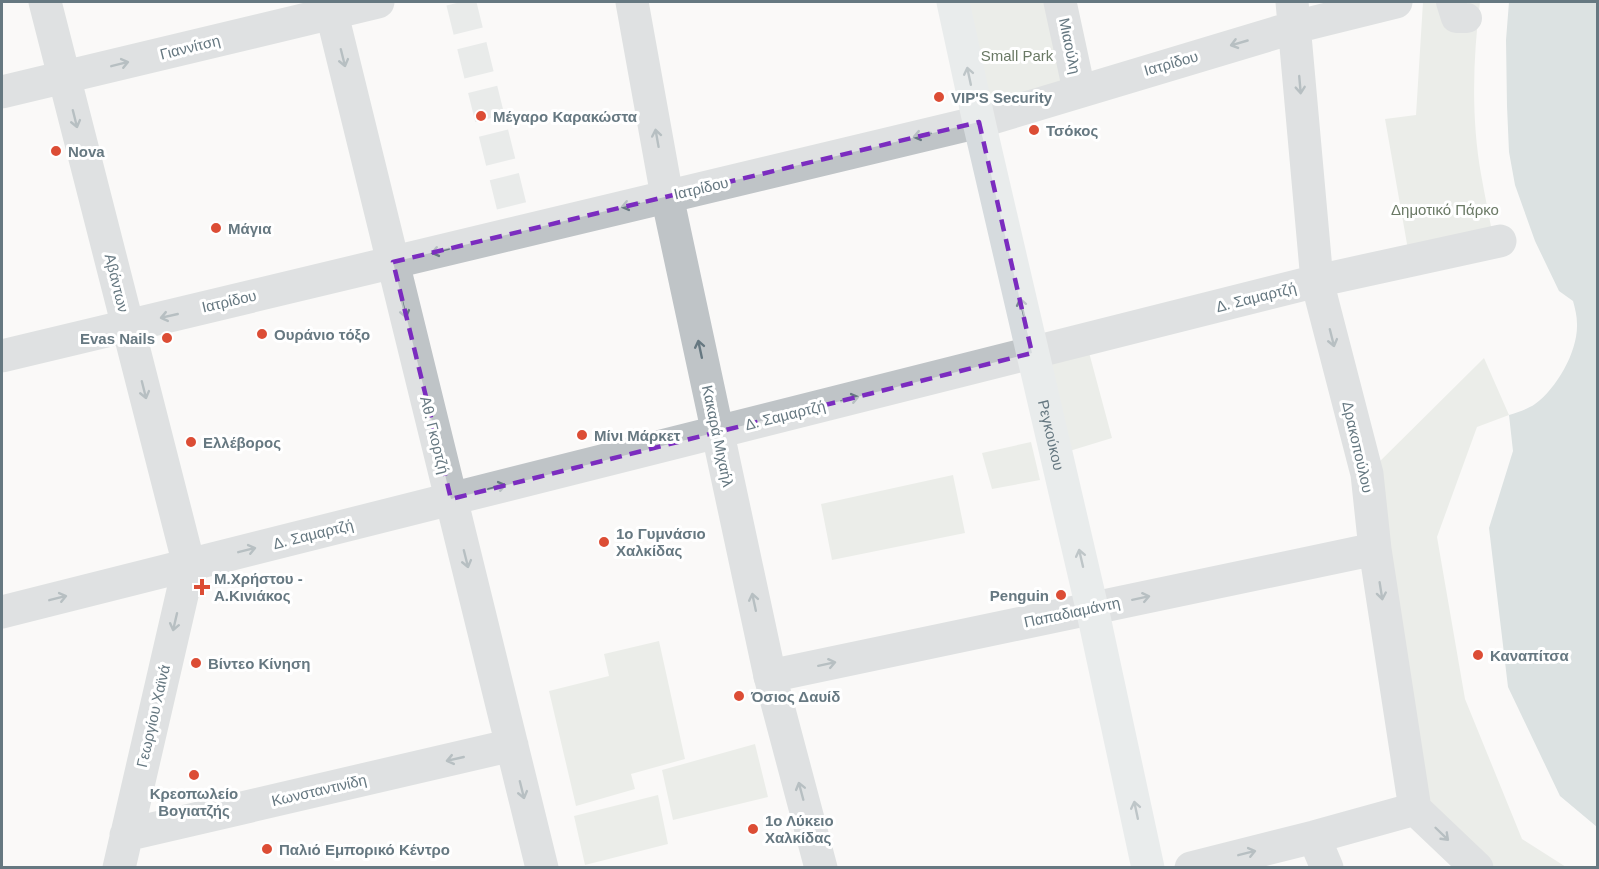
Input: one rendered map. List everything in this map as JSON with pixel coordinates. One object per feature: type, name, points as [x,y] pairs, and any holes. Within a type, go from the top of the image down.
[{"type":"main road","name":"Ρεγκούκου","points":[[953,2],[1092,608],[1148,867]]},
{"type":"street","name":"Αβάντων","points":[[45,2],[189,565]]},
{"type":"street","name":"Γιαννίτση","points":[[2,92],[330,7],[378,2]]},
{"type":"street","name":"Κακαρά Μιχαήλ","points":[[632,2],[667,196],[770,676],[821,867]]},
{"type":"street","name":"Μιαούλη","points":[[1060,2],[1079,90]]},
{"type":"street","name":"Ιατρίδου","points":[[2,356],[979,122],[1079,90],[1293,14],[1396,2]]},
{"type":"street","name":"Αθ. Γκορτζή","points":[[330,7],[542,867]]},
{"type":"street","name":"Δρακοπούλου","points":[[1293,14],[1317,281],[1367,474],[1375,549],[1415,808]]},
{"type":"street","name":"Δ. Σαμαρτζή","points":[[2,612],[1317,281],[1500,241]]},
{"type":"street","name":"Παπαδιαμάντη","points":[[770,676],[1375,549]]},
{"type":"street","name":"Γεωργίου Χαϊνά","points":[[119,867],[189,565]]},
{"type":"street","name":"Κωνσταντινίδη","points":[[126,835],[512,745]]},
{"type":"street","points":[[1191,867],[1314,837],[1415,808],[1477,867]]},
{"type":"street","points":[[1314,837],[1327,867]]},
{"type":"highlighted area","points":[[979,122],[1032,353],[451,499],[393,262]]},
{"type":"green space","name":"Small Park","points":[[953,2],[1060,2],[1079,90],[979,122]]},
{"type":"green space","name":"Δημοτικό Πάρκο","points":[[1423,2],[1480,2],[1474,109],[1481,174],[1494,243],[1410,261],[1385,119],[1416,115]]},
{"type":"green space","points":[[1087,345],[1112,438],[1063,453],[1040,355]]},
{"type":"green space","points":[[1484,358],[1509,415],[1477,427],[1437,537],[1465,699],[1522,839],[1566,867],[1477,867],[1415,809],[1367,474]]},
{"type":"green space","points":[[1031,442],[1040,480],[992,489],[982,453]]},
{"type":"green space","points":[[953,475],[965,533],[832,560],[821,504]]},
{"type":"green space","points":[[659,641],[685,759],[631,774],[635,789],[576,806],[549,691],[609,676],[604,654]]},
{"type":"green space","points":[[755,744],[768,797],[673,820],[662,770]]},
{"type":"green space","points":[[658,795],[668,844],[585,865],[574,816]]},
{"type":"shaded area","points":[[1509,2],[1597,2],[1597,827],[1560,796],[1508,687],[1489,528],[1513,451],[1509,415],[1532,406],[1551,389],[1570,357],[1577,324],[1573,301],[1559,291],[1535,241],[1515,185],[1509,152],[1507,106],[1506,40]]},
{"type":"tunnel","points":[[461,2],[518,232]]},
{"type":"place","name":"VIP'S Security","points":[[939,97]]},
{"type":"place","name":"Μέγαρο Καρακώστα","points":[[481,116]]},
{"type":"place","name":"Τσόκος","points":[[1034,130]]},
{"type":"place","name":"Nova","points":[[56,151]]},
{"type":"place","name":"Μάγια","points":[[216,228]]},
{"type":"place","name":"Ουράνιο τόξο","points":[[262,334]]},
{"type":"place","name":"Evas Nails","points":[[167,338]]},
{"type":"place","name":"Μίνι Μάρκετ","points":[[582,435]]},
{"type":"place","name":"Ελλέβορος","points":[[191,442]]},
{"type":"place","name":"1ο Γυμνάσιο Χαλκίδας","points":[[604,542]]},
{"type":"place","name":"Μ.Χρήστου - Α.Κινιάκος","points":[[202,587]]},
{"type":"place","name":"Penguin","points":[[1061,595]]},
{"type":"place","name":"Καναπίτσα","points":[[1478,655]]},
{"type":"place","name":"Βίντεο Κίνηση","points":[[196,663]]},
{"type":"place","name":"Όσιος Δαυίδ","points":[[739,696]]},
{"type":"place","name":"Κρεοπωλείο Βογιατζής","points":[[194,775]]},
{"type":"place","name":"1ο Λύκειο Χαλκίδας","points":[[753,829]]},
{"type":"place","name":"Παλιό Εμπορικό Κέντρο","points":[[267,849]]}]
